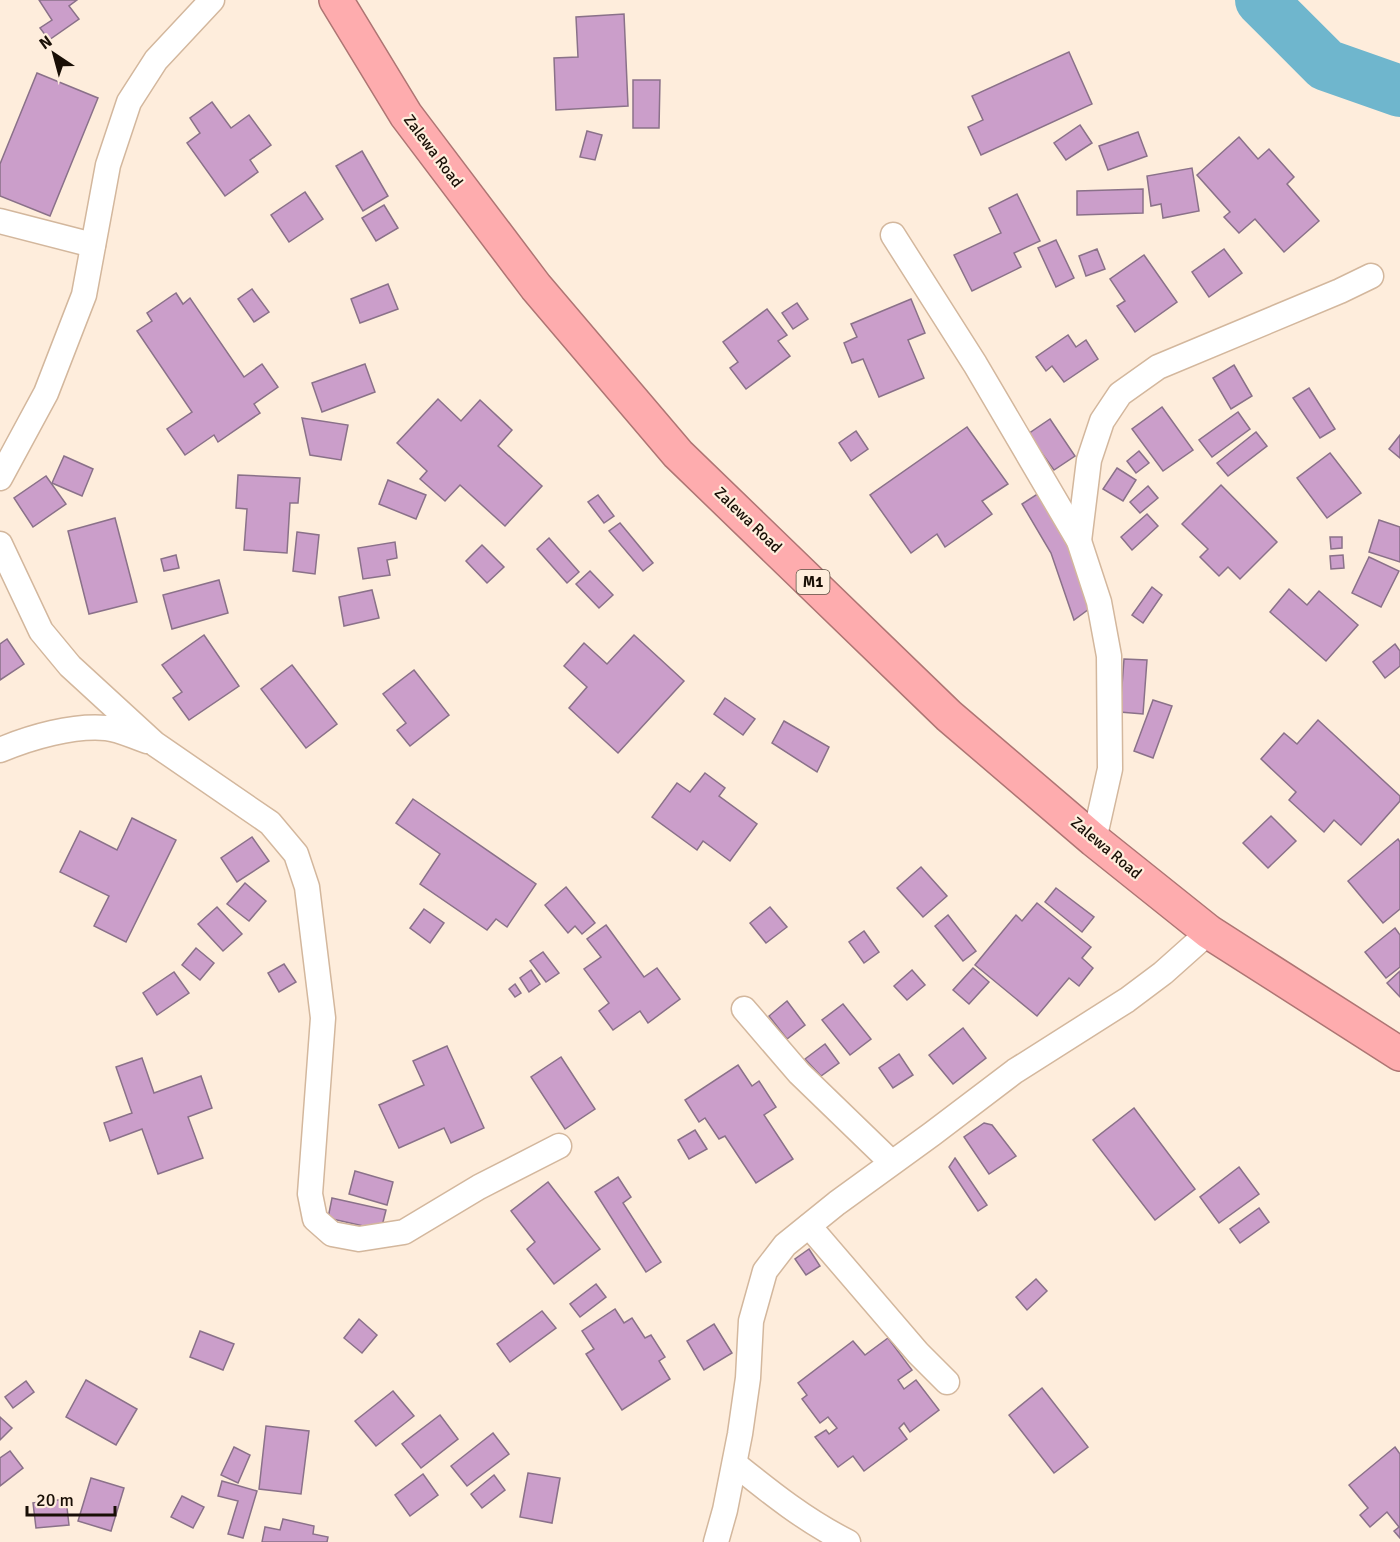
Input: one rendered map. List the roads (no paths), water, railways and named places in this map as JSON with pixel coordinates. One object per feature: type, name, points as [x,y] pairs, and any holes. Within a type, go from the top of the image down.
[{"type":"highway","name":"Zalewa Road","points":[[336,0],[412,124],[536,287],[678,454],[949,716],[1094,840],[1209,932],[1400,1054]]},
{"type":"street","points":[[0,478],[46,393],[84,295],[108,165],[129,102],[156,60],[212,0]]},
{"type":"street","points":[[0,221],[93,245]]},
{"type":"street","points":[[893,235],[975,364],[1079,541],[1099,602],[1109,656],[1110,769],[1094,840]]},
{"type":"street","points":[[1079,541],[1089,460],[1102,421],[1120,394],[1158,368],[1371,276]]},
{"type":"street","points":[[0,544],[41,631],[70,666],[155,744],[270,823],[296,854],[307,887],[323,1018],[310,1194],[315,1219],[332,1234],[359,1239],[404,1232],[479,1186],[559,1146]]},
{"type":"street","points":[[0,750],[30,738],[107,728],[155,744]]},
{"type":"street","points":[[716,1542],[726,1510],[735,1464],[748,1378],[751,1321],[765,1271],[785,1245],[891,1162],[1015,1071],[1127,1000],[1163,974],[1209,932]]},
{"type":"street","points":[[744,1009],[799,1073],[891,1162]]},
{"type":"street","points":[[808,1226],[918,1353],[947,1382]]},
{"type":"street","points":[[735,1464],[780,1501],[826,1531],[848,1542]]},
{"type":"waterway","points":[[1261,0],[1326,65],[1400,91]]}]
